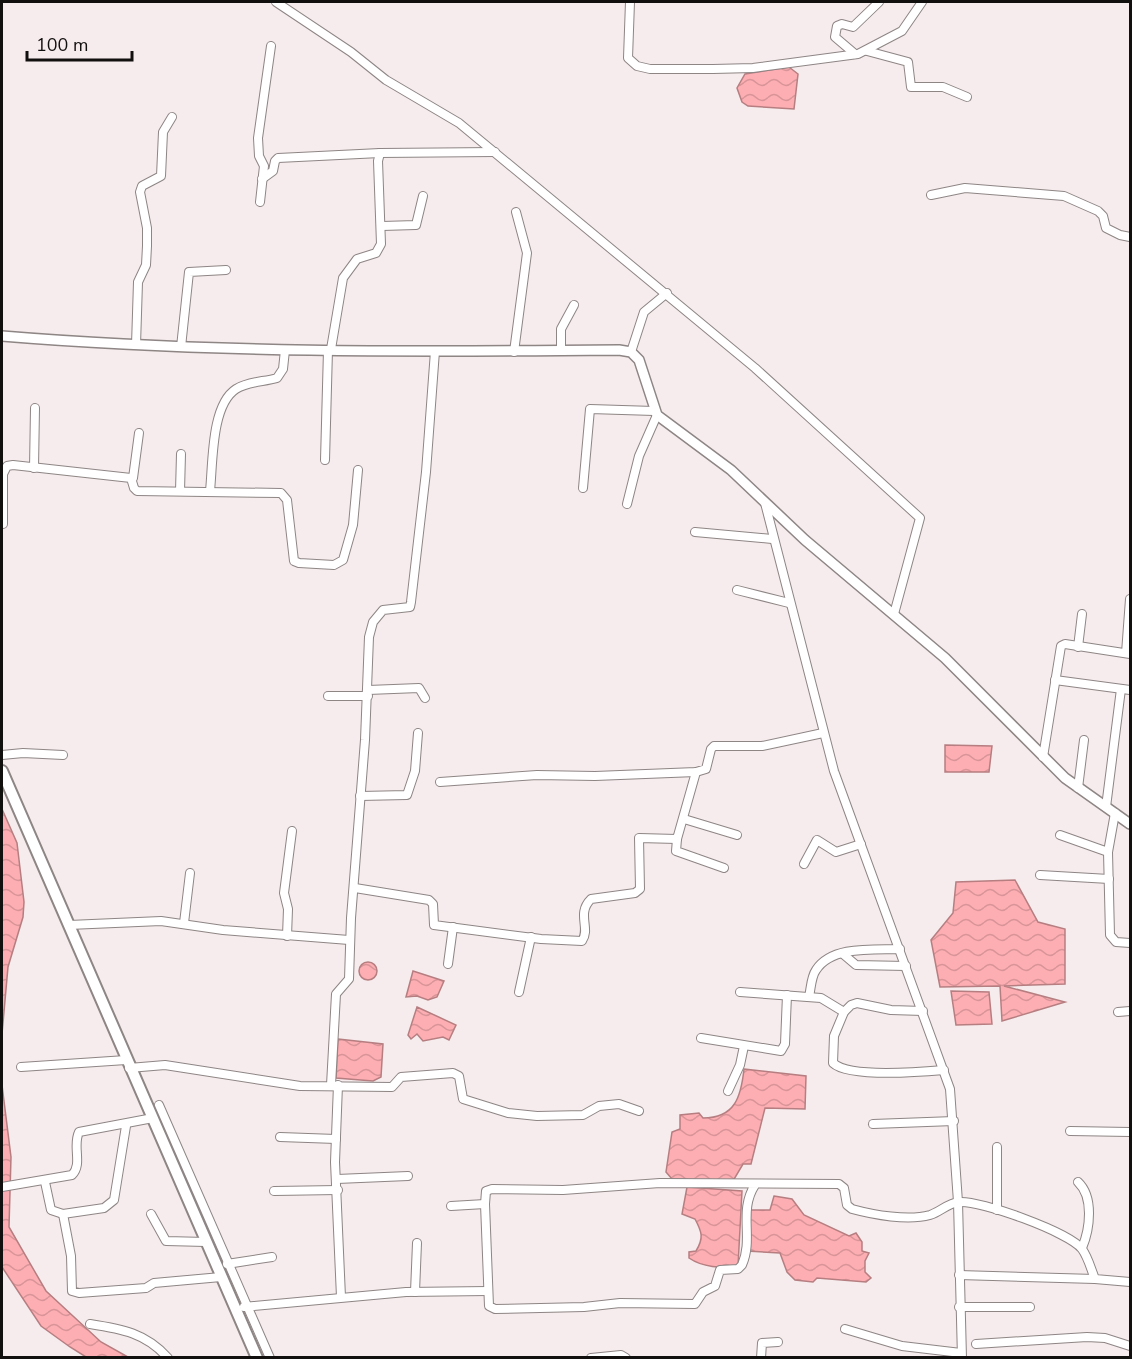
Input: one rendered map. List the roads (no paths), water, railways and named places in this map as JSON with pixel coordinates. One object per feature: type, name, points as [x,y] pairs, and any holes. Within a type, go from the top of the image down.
[{"type":"main road","points":[[2,771],[221,1277],[241,1307],[257,1358]]},
{"type":"street","points":[[276,2],[351,52],[386,80],[459,123],[667,293],[920,518],[894,614]]},
{"type":"street","points":[[630,2],[628,58],[643,68],[753,68],[855,54],[867,51],[902,31],[922,2]]},
{"type":"street","points":[[855,54],[835,37],[836,30],[842,24],[853,27],[879,2]]},
{"type":"street","points":[[260,202],[264,166],[259,156],[258,138],[271,46]]},
{"type":"street","points":[[867,51],[908,62],[911,87],[943,87],[967,97]]},
{"type":"street","points":[[136,345],[138,282],[146,265],[147,240],[140,192],[144,185],[161,176],[163,132],[172,117]]},
{"type":"street","points":[[262,180],[273,171],[278,158],[380,153],[495,152]]},
{"type":"street","points":[[325,460],[330,350],[343,278],[357,259],[378,251],[382,226],[378,161],[380,153]]},
{"type":"street","points":[[931,195],[965,188],[1064,196],[1093,207],[1103,216],[1106,228],[1120,236],[1131,237]]},
{"type":"street","points":[[382,226],[416,225],[423,196]]},
{"type":"street","points":[[514,352],[527,254],[516,212]]},
{"type":"street","points":[[181,347],[189,273],[226,270]]},
{"type":"street","points":[[631,352],[644,312],[667,293]]},
{"type":"street","points":[[561,351],[561,329],[574,305]]},
{"type":"street","points":[[2,336],[136,345],[285,350],[631,352],[639,360],[656,413],[639,456],[627,504]]},
{"type":"street","points":[[210,491],[221,405],[238,388],[279,377],[285,350]]},
{"type":"street","points":[[341,1297],[334,1003],[337,991],[349,979],[372,625],[383,610],[410,607],[426,472],[435,351]]},
{"type":"street","points":[[34,468],[35,408]]},
{"type":"street","points":[[583,488],[590,409],[656,413],[731,470],[772,510],[945,657],[1043,757],[1078,788],[1131,824]]},
{"type":"street","points":[[139,433],[133,478],[136,490],[284,494],[287,500],[294,561],[299,563],[334,565],[343,560],[353,525],[358,470]]},
{"type":"street","points":[[180,491],[181,454]]},
{"type":"street","points":[[3,524],[2,475],[9,465],[133,478]]},
{"type":"street","points":[[765,503],[772,539],[823,733],[952,1097],[958,1202],[962,1355],[902,1346],[845,1329]]},
{"type":"street","points":[[694,532],[772,539]]},
{"type":"street","points":[[737,590],[789,603]]},
{"type":"street","points":[[1043,757],[1061,646],[1078,646],[1128,654],[1130,599]]},
{"type":"street","points":[[1078,646],[1082,614]]},
{"type":"street","points":[[1055,680],[1131,690]]},
{"type":"street","points":[[328,696],[419,688],[425,698]]},
{"type":"street","points":[[1106,807],[1121,689]]},
{"type":"street","points":[[360,796],[408,794],[415,771],[418,733]]},
{"type":"street","points":[[440,783],[537,775],[629,776],[696,772],[706,769],[714,746],[762,746],[823,733]]},
{"type":"street","points":[[1078,788],[1084,740]]},
{"type":"street","points":[[2,755],[23,753],[63,755]]},
{"type":"street","points":[[696,772],[677,839],[676,851],[724,868]]},
{"type":"street","points":[[1116,813],[1108,852],[1111,938],[1116,942],[1131,943]]},
{"type":"street","points":[[684,819],[736,835]]},
{"type":"street","points":[[287,936],[288,909],[284,893],[292,831]]},
{"type":"street","points":[[1060,835],[1108,852]]},
{"type":"street","points":[[355,888],[429,900],[433,904],[432,922],[453,927],[531,938],[583,940],[583,911],[591,899],[635,893],[640,890],[639,838],[677,839]]},
{"type":"street","points":[[804,864],[817,840],[836,852],[861,844]]},
{"type":"street","points":[[184,924],[190,873]]},
{"type":"street","points":[[1040,875],[1109,879]]},
{"type":"street","points":[[69,925],[146,921],[184,924],[215,930],[350,940]]},
{"type":"street","points":[[448,964],[453,927]]},
{"type":"street","points":[[519,992],[531,938]]},
{"type":"street","points":[[809,997],[818,967],[843,954],[900,949]]},
{"type":"street","points":[[843,954],[856,965],[906,966]]},
{"type":"street","points":[[740,992],[826,1000],[844,1012]]},
{"type":"street","points":[[701,1038],[774,1051],[783,1050],[787,995]]},
{"type":"street","points":[[923,1011],[891,1010],[856,1003],[844,1012],[833,1047],[832,1060],[836,1066],[865,1071],[944,1070]]},
{"type":"street","points":[[1118,1012],[1131,1011]]},
{"type":"street","points":[[728,1091],[740,1065],[744,1046]]},
{"type":"street","points":[[21,1067],[156,1064],[300,1086],[392,1087],[401,1077],[456,1073],[463,1099],[508,1113],[537,1116],[583,1115],[601,1105],[623,1104],[639,1111]]},
{"type":"street","points":[[159,1105],[227,1264],[241,1307],[270,1358]]},
{"type":"street","points":[[2,1187],[69,1177],[76,1171],[76,1138],[79,1132],[126,1126],[153,1118]]},
{"type":"street","points":[[873,1124],[954,1121]]},
{"type":"street","points":[[45,1182],[51,1210],[63,1214],[104,1208],[114,1200],[126,1126]]},
{"type":"street","points":[[1070,1131],[1131,1132]]},
{"type":"street","points":[[280,1137],[336,1139]]},
{"type":"street","points":[[997,1147],[997,1210]]},
{"type":"street","points":[[337,1179],[408,1176]]},
{"type":"street","points":[[1078,1182],[1087,1192],[1088,1202],[1087,1232],[1082,1248]]},
{"type":"street","points":[[755,1185],[745,1203],[747,1215],[742,1265],[735,1269],[720,1270],[715,1286],[703,1292],[695,1304],[620,1303],[584,1307],[495,1309],[489,1306],[485,1204],[486,1191],[492,1189],[563,1190],[660,1183],[838,1184],[844,1188],[847,1205],[852,1209],[904,1216],[930,1215],[958,1202],[997,1210],[1059,1231],[1082,1248],[1095,1279]]},
{"type":"street","points":[[274,1191],[338,1190]]},
{"type":"street","points":[[451,1206],[485,1204]]},
{"type":"street","points":[[63,1214],[71,1256],[70,1286],[73,1292],[146,1288],[154,1283],[221,1277]]},
{"type":"street","points":[[151,1214],[166,1241],[206,1242]]},
{"type":"street","points":[[415,1292],[417,1242]]},
{"type":"street","points":[[227,1264],[272,1257]]},
{"type":"street","points":[[959,1275],[1131,1281]]},
{"type":"street","points":[[241,1307],[415,1292],[488,1291]]},
{"type":"street","points":[[959,1307],[1030,1307]]},
{"type":"street","points":[[90,1324],[137,1334],[155,1344],[168,1358]]},
{"type":"street","points":[[976,1344],[1088,1337],[1105,1338],[1131,1346]]},
{"type":"street","points":[[760,1358],[762,1343],[778,1342]]},
{"type":"street","points":[[591,1358],[621,1355],[626,1358]]},
{"type":"water","points":[[789,67],[798,74],[794,109],[748,106],[742,102],[737,88],[745,74]]},
{"type":"water","points":[[945,745],[992,746],[989,772],[945,772]]},
{"type":"water","points":[[2,809],[17,843],[24,902],[23,917],[8,967],[2,1034]]},
{"type":"water","points":[[1015,880],[1038,922],[1065,929],[1065,984],[1004,986],[1065,1002],[1002,1021],[1000,986],[940,987],[931,940],[953,913],[956,882]]},
{"type":"water","points":[[368,962],[374,965],[377,971],[374,977],[368,980],[362,977],[359,971],[362,965]]},
{"type":"water","points":[[413,971],[444,981],[437,997],[428,1000],[417,996],[406,997]]},
{"type":"water","points":[[951,991],[989,992],[992,1024],[956,1025]]},
{"type":"water","points":[[417,1007],[456,1025],[449,1040],[443,1037],[423,1041],[417,1034],[411,1039],[408,1035]]},
{"type":"water","points":[[338,1039],[383,1044],[381,1077],[373,1081],[336,1078]]},
{"type":"water","points":[[744,1069],[806,1076],[805,1109],[765,1108],[751,1164],[743,1164],[733,1181],[672,1179],[666,1172],[672,1132],[680,1129],[680,1115],[699,1113],[703,1118],[714,1117],[729,1110],[738,1097]]},
{"type":"water","points":[[2,1085],[11,1157],[9,1227],[46,1291],[101,1342],[128,1357],[86,1357],[70,1347],[41,1326],[2,1267]]},
{"type":"water","points":[[687,1187],[742,1191],[738,1266],[712,1266],[689,1258],[689,1252],[696,1251],[699,1246],[701,1235],[695,1219],[682,1214]]},
{"type":"water","points":[[774,1196],[792,1199],[804,1215],[849,1236],[856,1233],[862,1242],[862,1251],[869,1253],[865,1261],[865,1272],[871,1278],[866,1282],[817,1278],[813,1282],[795,1280],[787,1272],[780,1253],[747,1251],[749,1210],[770,1210]]}]
